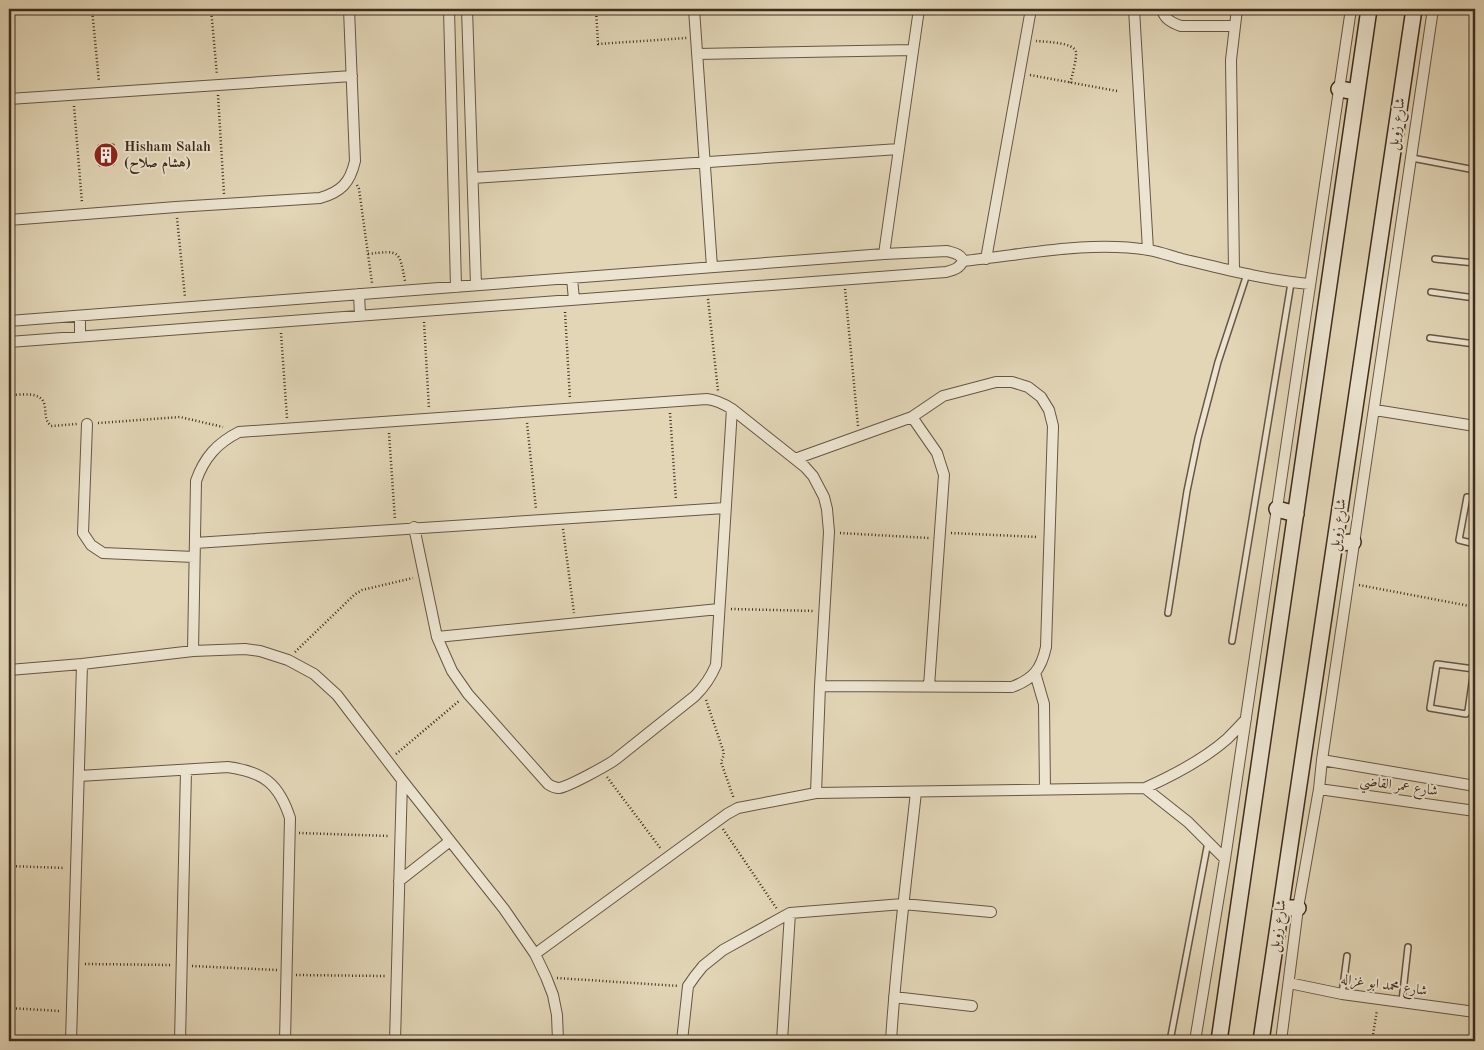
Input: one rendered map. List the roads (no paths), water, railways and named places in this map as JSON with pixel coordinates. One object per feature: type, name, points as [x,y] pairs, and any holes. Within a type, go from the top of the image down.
[{"type":"main road","points":[[1219,1041],[1369,9]]},
{"type":"main road","name":"شارع زويل","points":[[1261,1041],[1414,9]]},
{"type":"main road","points":[[1339,88],[1357,92]]},
{"type":"main road","points":[[1277,509],[1296,514]]},
{"type":"main road","points":[[1335,543],[1354,542]]},
{"type":"main road","points":[[1281,908],[1298,908]]},
{"type":"street","points":[[9,220],[320,198],[333,194],[344,186],[352,174],[355,161],[349,9]]},
{"type":"street","points":[[448,9],[456,286]]},
{"type":"street","points":[[467,9],[476,285]]},
{"type":"street","points":[[694,9],[712,267]]},
{"type":"street","points":[[884,254],[919,9]]},
{"type":"street","points":[[986,259],[1031,9]]},
{"type":"street","points":[[1134,9],[1148,250]]},
{"type":"street","points":[[1162,9],[1167,20],[1181,26],[1234,26]]},
{"type":"street","points":[[1234,270],[1230,60],[1237,9]]},
{"type":"street","points":[[1195,1041],[1246,719],[1350,9]]},
{"type":"street","points":[[1281,1041],[1298,908],[1319,789],[1433,9]]},
{"type":"street","points":[[697,54],[913,50]]},
{"type":"street","points":[[9,99],[352,76]]},
{"type":"street","points":[[473,178],[899,149]]},
{"type":"street","points":[[963,261],[1066,249],[1108,248],[1148,250],[1247,274],[1291,283],[1309,284]]},
{"type":"street","points":[[9,321],[884,254],[947,252],[956,254],[963,261]]},
{"type":"street","points":[[9,342],[946,272],[961,266],[963,261]]},
{"type":"street","points":[[570,300],[572,278]]},
{"type":"street","points":[[359,294],[360,315]]},
{"type":"street","points":[[80,316],[80,336]]},
{"type":"street","points":[[795,460],[912,416],[943,396],[996,382],[1012,382],[1028,387],[1041,397],[1049,410],[1053,426],[1046,647],[1043,661],[1036,673],[1025,682],[1012,687],[820,686]]},
{"type":"street","points":[[193,651],[196,482],[200,469],[207,457],[227,438],[239,432],[707,399],[720,402],[732,409],[805,467],[819,486],[828,509],[816,793]]},
{"type":"street","points":[[414,527],[437,637],[452,671],[468,694],[548,784],[552,787],[563,787],[616,759],[702,690],[716,665],[732,409]]},
{"type":"street","points":[[1375,410],[1475,426]]},
{"type":"street","points":[[912,416],[937,452],[944,475],[929,686]]},
{"type":"street","points":[[87,424],[83,533],[91,545],[103,553],[194,557]]},
{"type":"street","points":[[195,543],[414,527],[725,508]]},
{"type":"street","points":[[437,637],[719,609]]},
{"type":"street","points":[[9,670],[82,664],[193,651],[245,650],[260,651],[288,660],[314,674],[337,695],[504,909],[535,954],[552,995],[558,1041]]},
{"type":"street","points":[[71,1041],[82,664]]},
{"type":"street","points":[[1036,673],[1044,704],[1046,790]]},
{"type":"street","points":[[535,954],[727,814],[738,808],[816,793],[1145,788],[1201,758],[1226,740],[1246,719]]},
{"type":"street","name":"شارع عمر القاضي","points":[[1322,760],[1475,786]]},
{"type":"street","points":[[79,776],[228,767],[246,769],[262,776],[275,787],[284,801],[290,818],[285,1041]]},
{"type":"street","points":[[180,1041],[186,770]]},
{"type":"street","points":[[395,1041],[402,780]]},
{"type":"street","points":[[1145,788],[1188,822],[1225,858]]},
{"type":"street","name":"شارع عمر القاضي","points":[[1319,789],[1475,811]]},
{"type":"street","points":[[891,1041],[903,904],[916,792]]},
{"type":"street","points":[[399,881],[450,841]]},
{"type":"street","points":[[682,1041],[688,986],[703,966],[723,950],[786,916],[903,904],[992,912]]},
{"type":"street","points":[[782,1041],[786,916]]},
{"type":"street","name":"شارع محمد ابو غزاله","points":[[1289,983],[1342,994],[1475,1012]]},
{"type":"street","points":[[894,997],[972,1006]]},
{"type":"lane","points":[[1412,158],[1475,170]]},
{"type":"lane","points":[[1436,259],[1475,263]]},
{"type":"lane","points":[[1168,613],[1186,491],[1198,438],[1218,362],[1247,274]]},
{"type":"lane","points":[[1232,641],[1291,283]]},
{"type":"lane","points":[[1431,292],[1475,298]]},
{"type":"lane","points":[[1430,338],[1475,344]]},
{"type":"lane","points":[[1475,497],[1467,497],[1459,540],[1475,544]]},
{"type":"lane","points":[[1437,664],[1473,668],[1473,690],[1466,714],[1430,708],[1437,664]]},
{"type":"lane","points":[[1170,1041],[1208,841]]},
{"type":"lane","points":[[1402,1001],[1408,947]]},
{"type":"lane","points":[[1342,994],[1347,956]]},
{"type":"place","name":"Hisham Salah (هشام صلاح)","points":[[106,155]]}]
